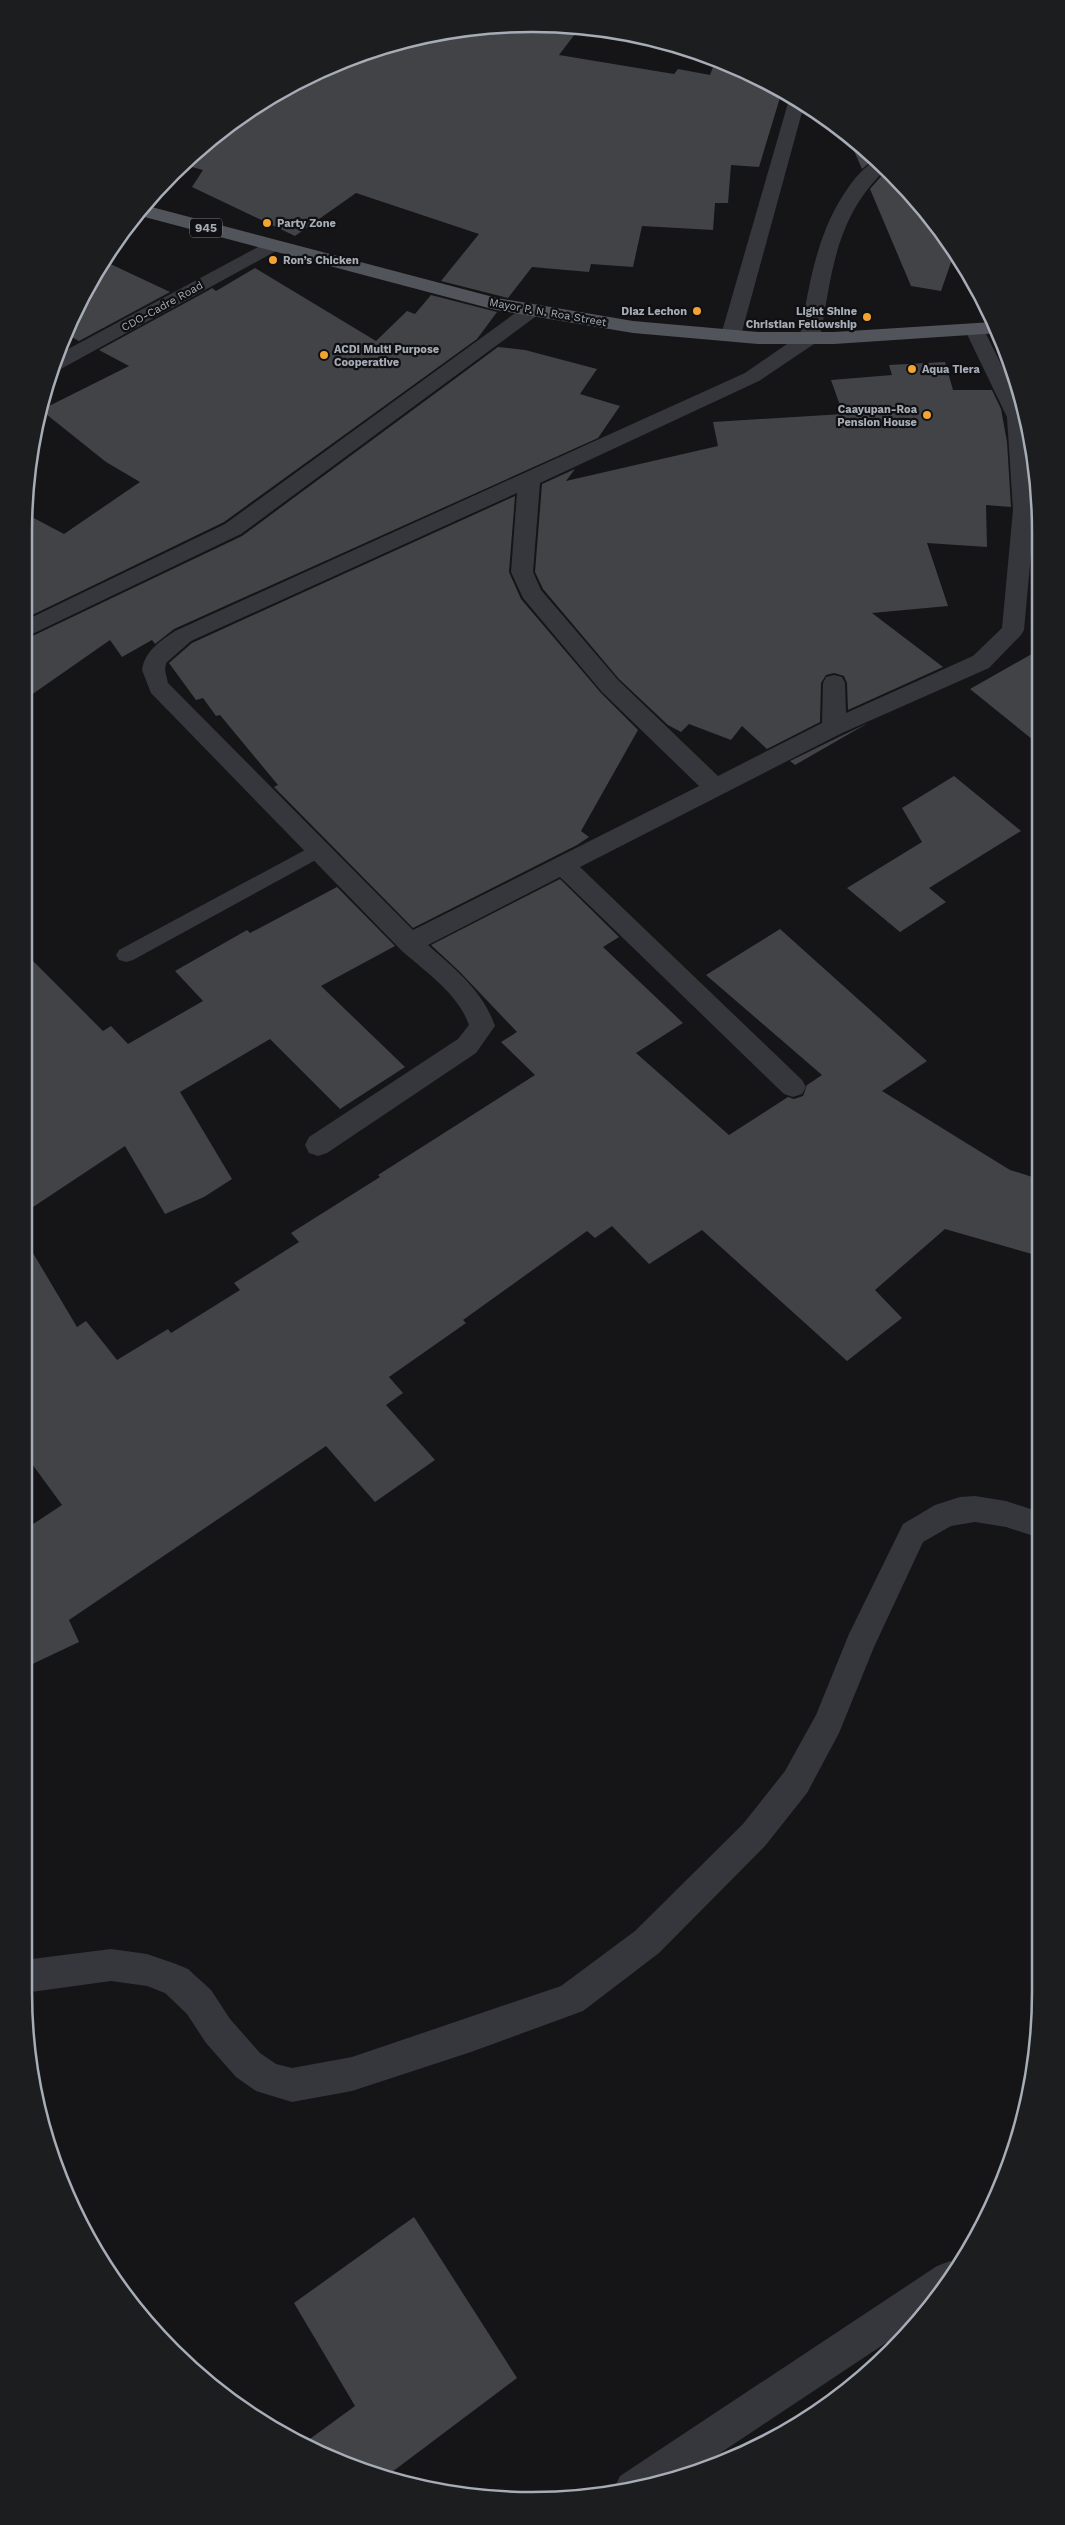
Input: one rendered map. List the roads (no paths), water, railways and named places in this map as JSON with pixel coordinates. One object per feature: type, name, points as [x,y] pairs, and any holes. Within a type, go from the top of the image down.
[{"type":"main road","name":"Mayor P. N. Roa Street","points":[[149,212],[496,304],[633,327],[731,336],[810,338],[989,329]]},
{"type":"street","points":[[731,336],[794,107]]},
{"type":"street","points":[[318,1145],[467,1046],[482,1026],[480,1017],[471,1002],[318,850],[159,687],[152,676],[152,667],[157,656],[183,636],[529,481],[752,377],[810,338],[830,234],[846,203],[862,180],[875,169]]},
{"type":"street","name":"CDO-Cadre Road","points":[[64,360],[272,246]]},
{"type":"street","points":[[32,626],[234,528],[532,310]]},
{"type":"street","points":[[410,942],[834,728],[981,662],[1013,630],[1031,512],[1017,416],[975,330]]},
{"type":"street","points":[[529,481],[522,572],[531,593],[610,686],[715,787]]},
{"type":"street","points":[[834,682],[834,728]]},
{"type":"street","points":[[563,866],[793,1087]]},
{"type":"street","points":[[32,1976],[111,1965],[147,1970],[176,1981],[199,2002],[218,2031],[248,2065],[268,2079],[292,2085],[352,2074],[471,2035],[571,1999],[647,1942],[754,1835],[796,1782],[828,1723],[860,1644],[913,1533],[928,1521],[956,1510],[982,1508],[1032,1523]]},
{"type":"street","points":[[649,2478],[934,2289]]},
{"type":"lane","points":[[126,955],[318,850]]},
{"type":"place","name":"Party Zone","points":[[267,223]]},
{"type":"place","name":"Ron’s Chicken","points":[[273,260]]},
{"type":"place","name":"Diaz Lechon","points":[[697,311]]},
{"type":"place","name":"Light Shine Christian Fellowship","points":[[867,317]]},
{"type":"place","name":"ACDI Multi Purpose Cooperative","points":[[324,355]]},
{"type":"place","name":"Aqua Tiera","points":[[912,369]]},
{"type":"place","name":"Caayupan-Roa Pension House","points":[[927,415]]}]
